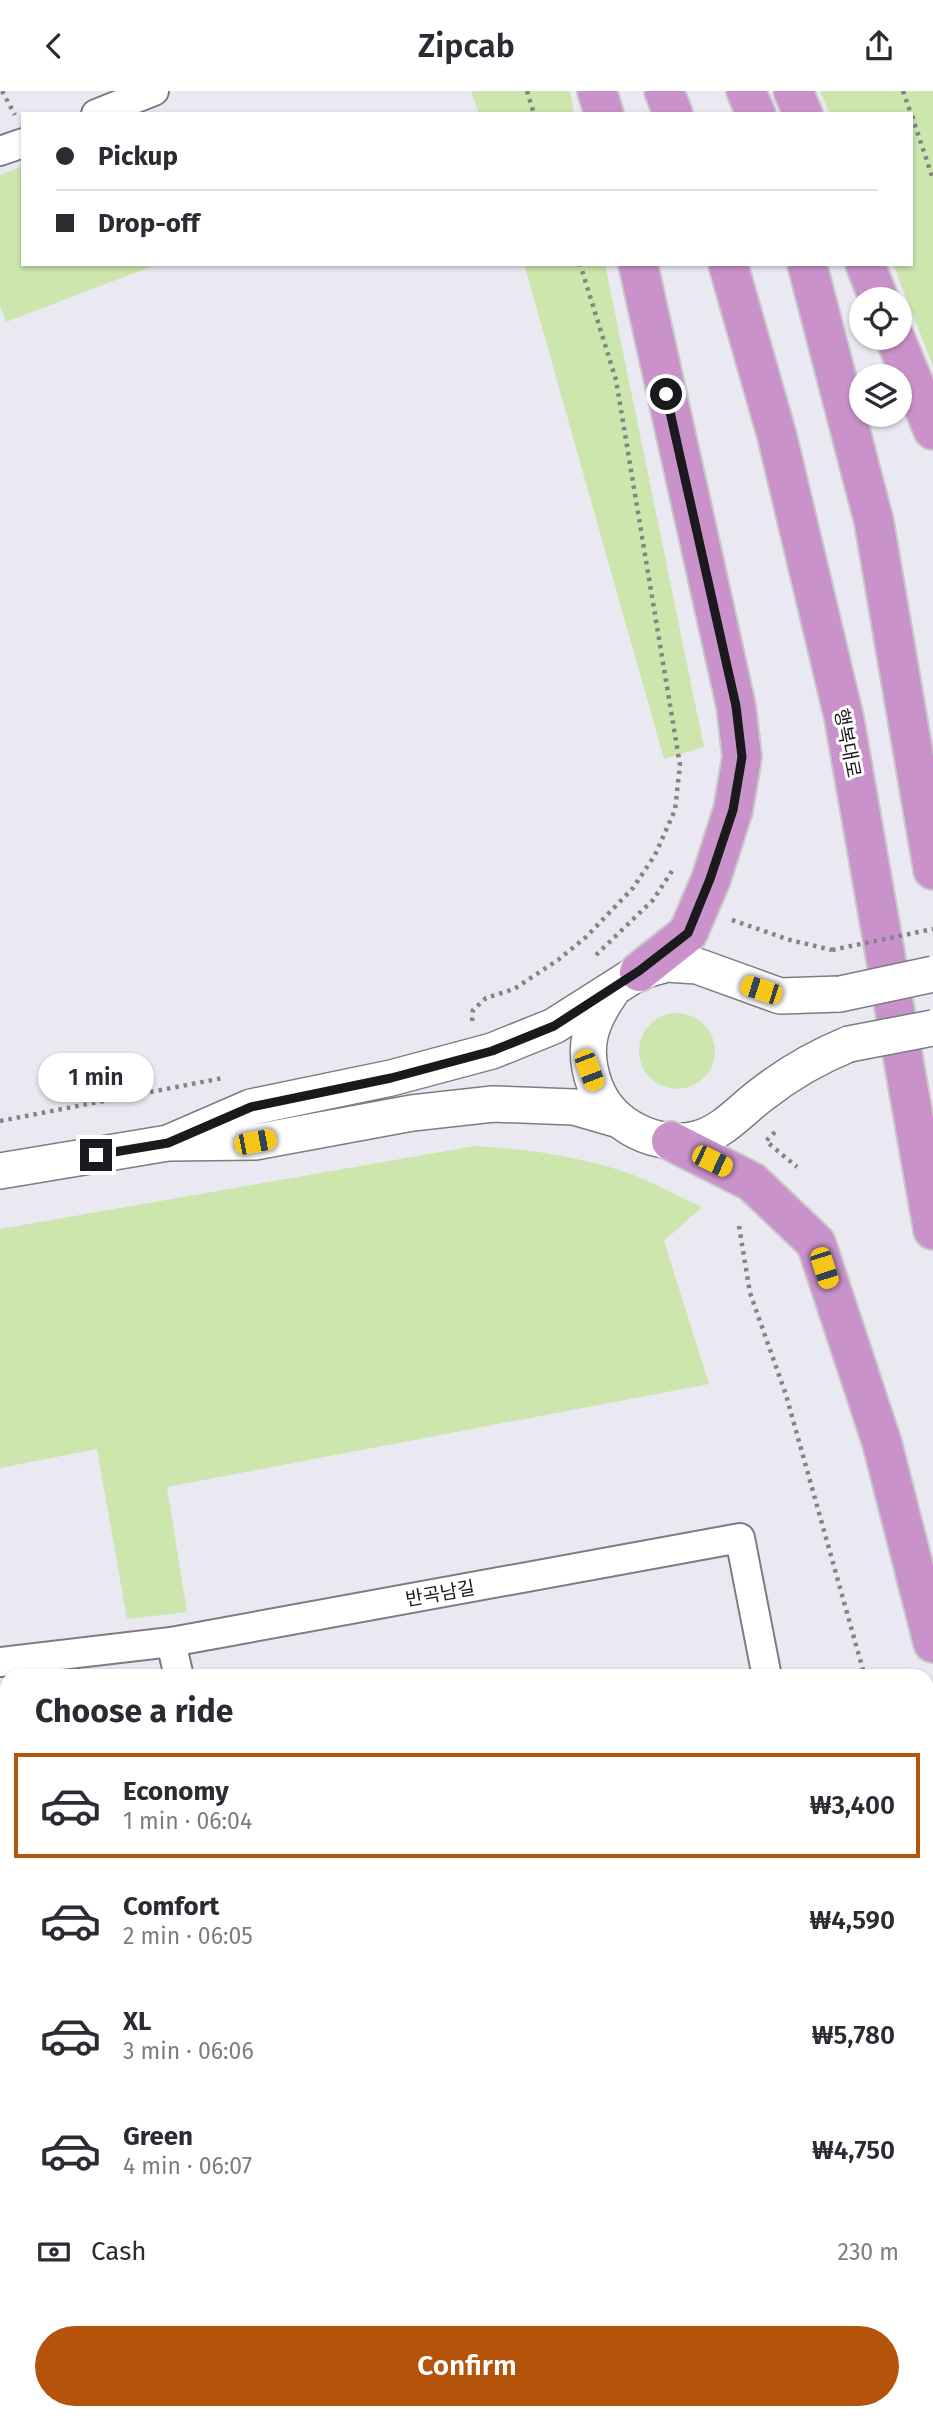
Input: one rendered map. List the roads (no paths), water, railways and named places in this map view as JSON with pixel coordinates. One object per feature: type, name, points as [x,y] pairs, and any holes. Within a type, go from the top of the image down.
[{"type":"highway","points":[[597,91],[603,112]]},
{"type":"highway","points":[[664,91],[672,112]]},
{"type":"highway","points":[[746,91],[755,112]]},
{"type":"highway","points":[[793,91],[802,112]]},
{"type":"highway","points":[[627,980],[688,933],[710,879],[733,810],[742,757],[736,706],[638,266]]},
{"type":"highway","name":"행복대로","points":[[729,266],[777,436],[844,718],[933,1230]]},
{"type":"highway","points":[[808,266],[874,522],[933,870]]},
{"type":"highway","points":[[866,266],[874,287]]},
{"type":"highway","points":[[900,350],[933,430]]},
{"type":"highway","points":[[671,1141],[752,1182],[816,1243],[882,1443],[933,1643]]},
{"type":"street","points":[[101,112],[154,91]]},
{"type":"street","points":[[0,152],[20,131]]},
{"type":"street","points":[[168,1143],[251,1107],[391,1078],[492,1051],[554,1026],[627,980],[667,964],[697,966],[780,996],[840,994],[933,974]]},
{"type":"street","points":[[619,1120],[600,1097],[589,1070],[588,1040],[597,1012],[627,980]]},
{"type":"street","points":[[0,1171],[168,1143],[255,1142],[412,1113],[493,1104],[574,1107],[619,1120],[643,1135],[671,1141],[700,1138],[726,1126],[761,1095],[811,1060],[849,1044],[933,1027]]},
{"type":"street","name":"반곡남길","points":[[0,1662],[171,1642],[740,1538],[765,1669]]},
{"type":"street","points":[[171,1642],[177,1669]]}]
